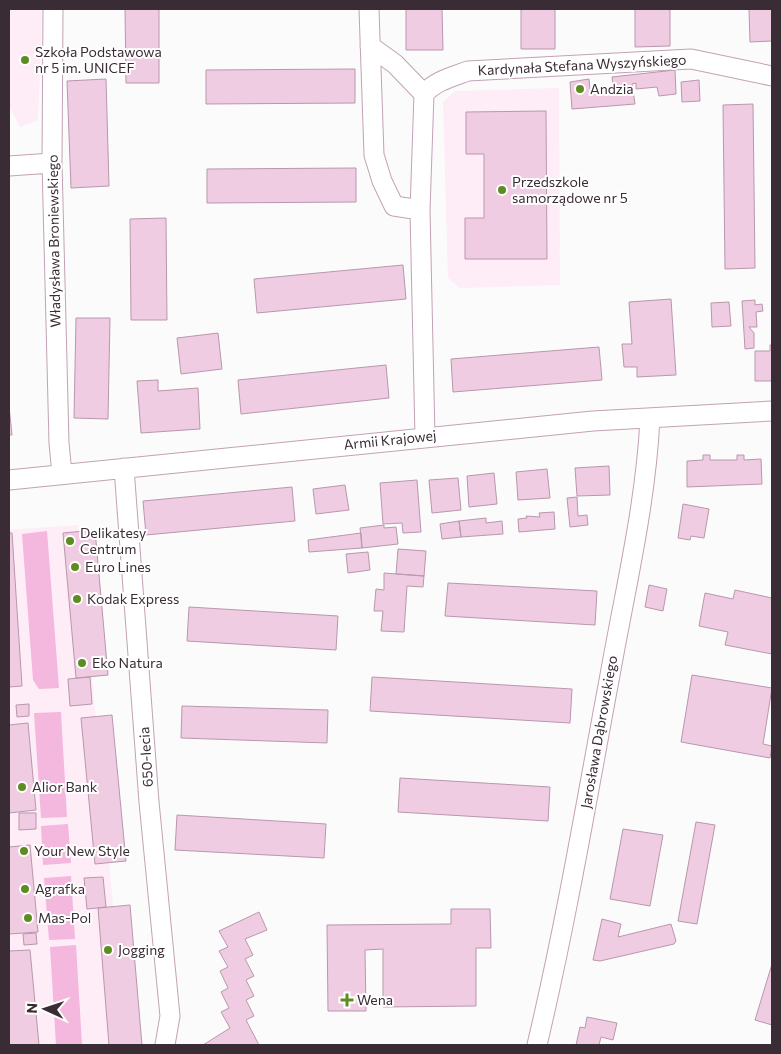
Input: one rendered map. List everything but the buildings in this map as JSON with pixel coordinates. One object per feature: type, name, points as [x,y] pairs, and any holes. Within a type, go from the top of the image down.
[{"type":"street","name":"Władysława Broniewskiego","points":[[53,9],[52,163],[59,443],[62,474]]},
{"type":"street","points":[[369,9],[374,155],[382,181],[394,206],[420,210]]},
{"type":"street","points":[[370,46],[395,64],[424,94],[420,210],[425,437]]},
{"type":"street","name":"Kardynała Stefana Wyszyńskiego","points":[[424,94],[431,86],[468,71],[628,62],[691,59],[772,76]]},
{"type":"street","points":[[9,166],[52,163]]},
{"type":"street","name":"Armii Krajowej","points":[[9,480],[425,437],[650,418],[772,411]]},
{"type":"street","name":"Jarosława Dąbrowskiego","points":[[537,1045],[578,847],[626,588],[648,450],[650,418]]},
{"type":"street","name":"650-lecia","points":[[124,468],[149,802],[170,1016],[165,1045]]},
{"type":"shaded area","name":"Szkoła Podstawowa nr 5 im. UNICEF","points":[[9,9],[41,9],[42,15],[38,120],[20,127],[9,106]]},
{"type":"shaded area","name":"Przedszkole samorządowe nr 5","points":[[559,88],[560,285],[460,288],[448,278],[443,102],[455,91]]},
{"type":"shaded area","points":[[78,525],[126,1045],[9,1045],[9,530]]},
{"type":"shaded area","points":[[47,531],[59,688],[39,689],[33,680],[22,534]]},
{"type":"shaded area","points":[[61,712],[67,817],[41,818],[34,713]]},
{"type":"shaded area","points":[[68,824],[71,863],[43,865],[41,826]]},
{"type":"shaded area","points":[[71,876],[75,939],[49,940],[44,878]]},
{"type":"shaded area","points":[[76,945],[82,1045],[56,1045],[50,947]]},
{"type":"place","name":"Szkoła Podstawowa nr 5 im. UNICEF","points":[[25,60]]},
{"type":"place","name":"Andzia","points":[[580,89]]},
{"type":"place","name":"Przedszkole samorządowe nr 5","points":[[502,190]]},
{"type":"place","name":"Delikatesy Centrum","points":[[70,541]]},
{"type":"place","name":"Euro Lines","points":[[75,567]]},
{"type":"place","name":"Kodak Express","points":[[77,599]]},
{"type":"place","name":"Eko Natura","points":[[82,663]]},
{"type":"place","name":"Alior Bank","points":[[22,787]]},
{"type":"place","name":"Your New Style","points":[[24,851]]},
{"type":"place","name":"Agrafka","points":[[25,889]]},
{"type":"place","name":"Mas-Pol","points":[[28,918]]},
{"type":"place","name":"Jogging","points":[[108,950]]},
{"type":"place","name":"Wena","points":[[347,1000]]}]
